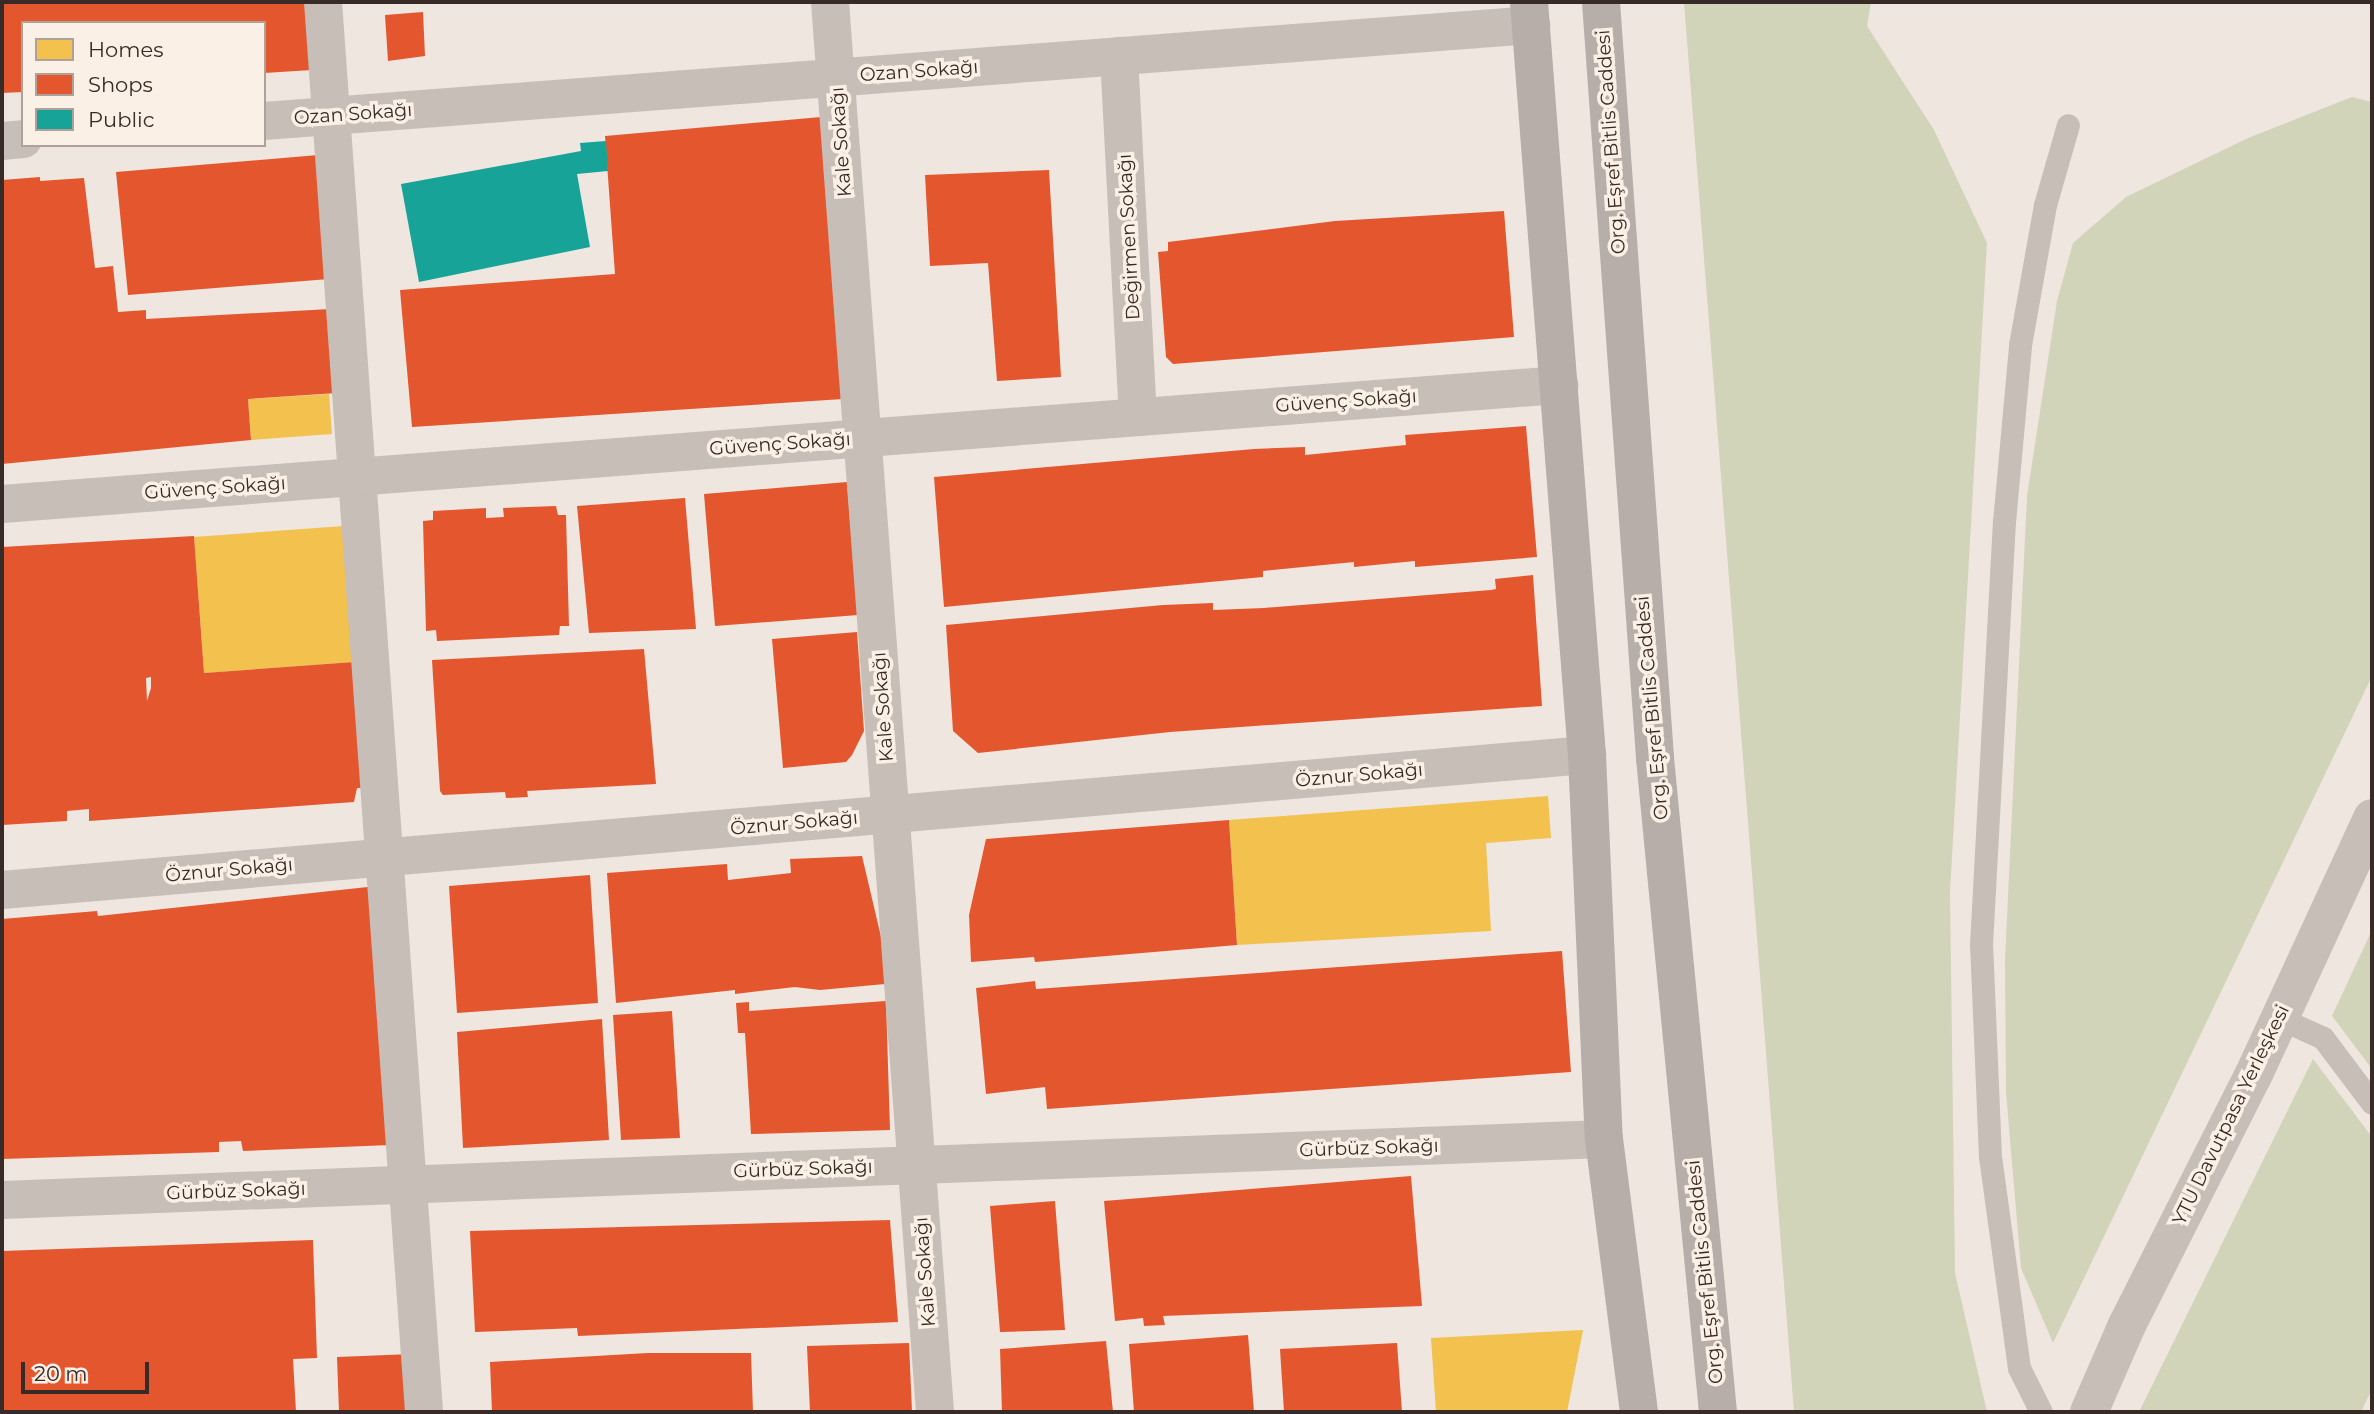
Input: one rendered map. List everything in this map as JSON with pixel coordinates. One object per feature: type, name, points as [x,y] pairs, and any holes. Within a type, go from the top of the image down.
[{"type":"street","points":[[323,2],[424,1412]]},
{"type":"street","name":"Kale Sokağı","points":[[830,2],[935,1412]]},
{"type":"street","name":"Org. Eşref Bitlis Caddesi","points":[[1601,2],[1655,758],[1718,1412]]},
{"type":"street","points":[[1530,13],[1587,755],[1604,1139],[1639,1412]]},
{"type":"street","name":"Ozan Sokağı","points":[[266,121],[1119,56],[1530,13]]},
{"type":"street","name":"Değirmen Sokağı","points":[[1119,56],[1138,417]]},
{"type":"street","points":[[2,141],[21,139]]},
{"type":"street","name":"Güvenç Sokağı","points":[[2,504],[1559,385]]},
{"type":"street","name":"Öznur Sokağı","points":[[2,890],[1587,755]]},
{"type":"street","name":"YTU Davutpasa Yerleşkesi","points":[[2089,1412],[2127,1325],[2280,1018],[2372,818]]},
{"type":"street","name":"Gürbüz Sokağı","points":[[2,1199],[1604,1139]]},
{"type":"lane","points":[[2041,1412],[2019,1368],[1990,1157],[1981,945],[2004,522],[2020,345],[2045,205],[2068,125]]},
{"type":"lane","points":[[2280,1018],[2323,1038],[2372,1103]]},
{"type":"green space","points":[[1684,2],[1871,2],[1867,26],[1934,130],[1987,243],[1950,892],[1955,1273],[1987,1412],[1794,1412]]},
{"type":"green space","points":[[2352,97],[2372,102],[2372,676],[2053,1343],[2021,1268],[2006,1092],[2005,960],[2027,496],[2057,301],[2073,243],[2126,197],[2248,138]]},
{"type":"green space","points":[[2372,930],[2372,1069],[2332,1016]]},
{"type":"green space","points":[[2313,1059],[2372,1137],[2372,1389],[2361,1412],[2139,1412]]},
{"type":"building: Homes","points":[[329,394],[332,434],[251,440],[248,399]]},
{"type":"building: Homes","points":[[344,526],[354,662],[204,673],[194,537]]},
{"type":"building: Homes","points":[[1548,796],[1551,838],[1486,843],[1491,931],[1237,945],[1229,820]]},
{"type":"building: Homes","points":[[1583,1330],[1567,1412],[1436,1412],[1431,1338]]},
{"type":"building: Shops","points":[[2,2],[305,2],[312,70],[266,73],[266,21],[21,21],[21,92],[2,93]]},
{"type":"building: Shops","points":[[423,12],[425,56],[388,61],[385,15]]},
{"type":"building: Shops","points":[[821,117],[843,399],[412,427],[400,290],[615,274],[605,136]]},
{"type":"building: Shops","points":[[318,155],[329,279],[128,295],[116,172]]},
{"type":"building: Shops","points":[[1049,170],[1061,377],[997,381],[988,263],[930,266],[925,175]]},
{"type":"building: Shops","points":[[40,177],[40,181],[84,178],[95,268],[113,266],[118,312],[146,310],[146,319],[330,309],[337,393],[248,399],[251,440],[2,464],[2,180]]},
{"type":"building: Shops","points":[[1504,211],[1514,337],[1173,364],[1166,357],[1158,252],[1168,251],[1168,242],[1335,221]]},
{"type":"building: Shops","points":[[1526,426],[1537,557],[1415,567],[1415,561],[1354,567],[1354,562],[1263,571],[1263,577],[944,607],[934,477],[1254,449],[1305,447],[1305,455],[1406,445],[1405,435]]},
{"type":"building: Shops","points":[[847,482],[858,615],[715,626],[704,494]]},
{"type":"building: Shops","points":[[685,498],[696,629],[589,633],[577,506]]},
{"type":"building: Shops","points":[[556,506],[558,515],[566,515],[569,626],[560,626],[559,635],[437,641],[436,630],[426,631],[423,521],[433,520],[433,511],[486,508],[486,518],[504,517],[503,508]]},
{"type":"building: Shops","points":[[194,536],[204,673],[354,662],[366,788],[357,788],[354,802],[89,821],[89,809],[67,811],[67,821],[2,825],[2,547]],"holes":[[[151,677],[147,701],[146,678]]]},
{"type":"building: Shops","points":[[1533,575],[1542,706],[1170,732],[978,753],[953,731],[946,625],[1163,605],[1213,603],[1213,610],[1264,608],[1491,590],[1496,589],[1495,579]]},
{"type":"building: Shops","points":[[857,632],[864,731],[852,755],[846,762],[783,768],[772,639]]},
{"type":"building: Shops","points":[[644,649],[656,784],[527,791],[528,797],[506,798],[505,792],[443,795],[440,791],[432,660]]},
{"type":"building: Shops","points":[[1229,820],[1237,945],[1035,962],[1034,957],[971,962],[969,915],[986,839]]},
{"type":"building: Shops","points":[[862,856],[882,941],[885,984],[820,990],[795,987],[735,994],[735,990],[616,1003],[607,873],[727,864],[728,880],[791,873],[790,859]]},
{"type":"building: Shops","points":[[590,875],[598,1003],[457,1013],[449,886]]},
{"type":"building: Shops","points":[[377,886],[390,1145],[243,1151],[241,1141],[219,1142],[219,1152],[2,1159],[2,919],[97,911],[98,916]]},
{"type":"building: Shops","points":[[1562,951],[1571,1072],[1047,1109],[1045,1087],[986,1094],[976,988],[1035,981],[1036,989]]},
{"type":"building: Shops","points":[[886,1001],[890,1130],[751,1134],[745,1033],[738,1033],[736,1003],[749,1002],[749,1011]]},
{"type":"building: Shops","points":[[672,1011],[680,1138],[621,1140],[613,1015]]},
{"type":"building: Shops","points":[[602,1019],[609,1140],[463,1148],[457,1032]]},
{"type":"building: Shops","points":[[1411,1176],[1422,1306],[1163,1316],[1165,1325],[1144,1326],[1143,1318],[1115,1321],[1104,1201]]},
{"type":"building: Shops","points":[[1055,1201],[1065,1330],[1000,1332],[990,1206]]},
{"type":"building: Shops","points":[[890,1220],[898,1322],[578,1336],[577,1328],[475,1332],[470,1231]]},
{"type":"building: Shops","points":[[313,1240],[317,1358],[293,1359],[296,1412],[2,1412],[2,1251]]},
{"type":"building: Shops","points":[[1248,1335],[1254,1412],[1134,1412],[1129,1344]]},
{"type":"building: Shops","points":[[1106,1341],[1113,1412],[1002,1412],[1000,1349]]},
{"type":"building: Shops","points":[[909,1343],[912,1412],[810,1412],[807,1346]]},
{"type":"building: Shops","points":[[1397,1343],[1402,1412],[1284,1412],[1280,1349]]},
{"type":"building: Shops","points":[[648,1353],[751,1353],[753,1412],[492,1412],[490,1362]]},
{"type":"building: Shops","points":[[412,1354],[415,1412],[339,1412],[337,1357]]},
{"type":"building: Public","points":[[606,141],[608,171],[577,174],[590,247],[419,282],[401,184],[581,151],[580,143]]}]
